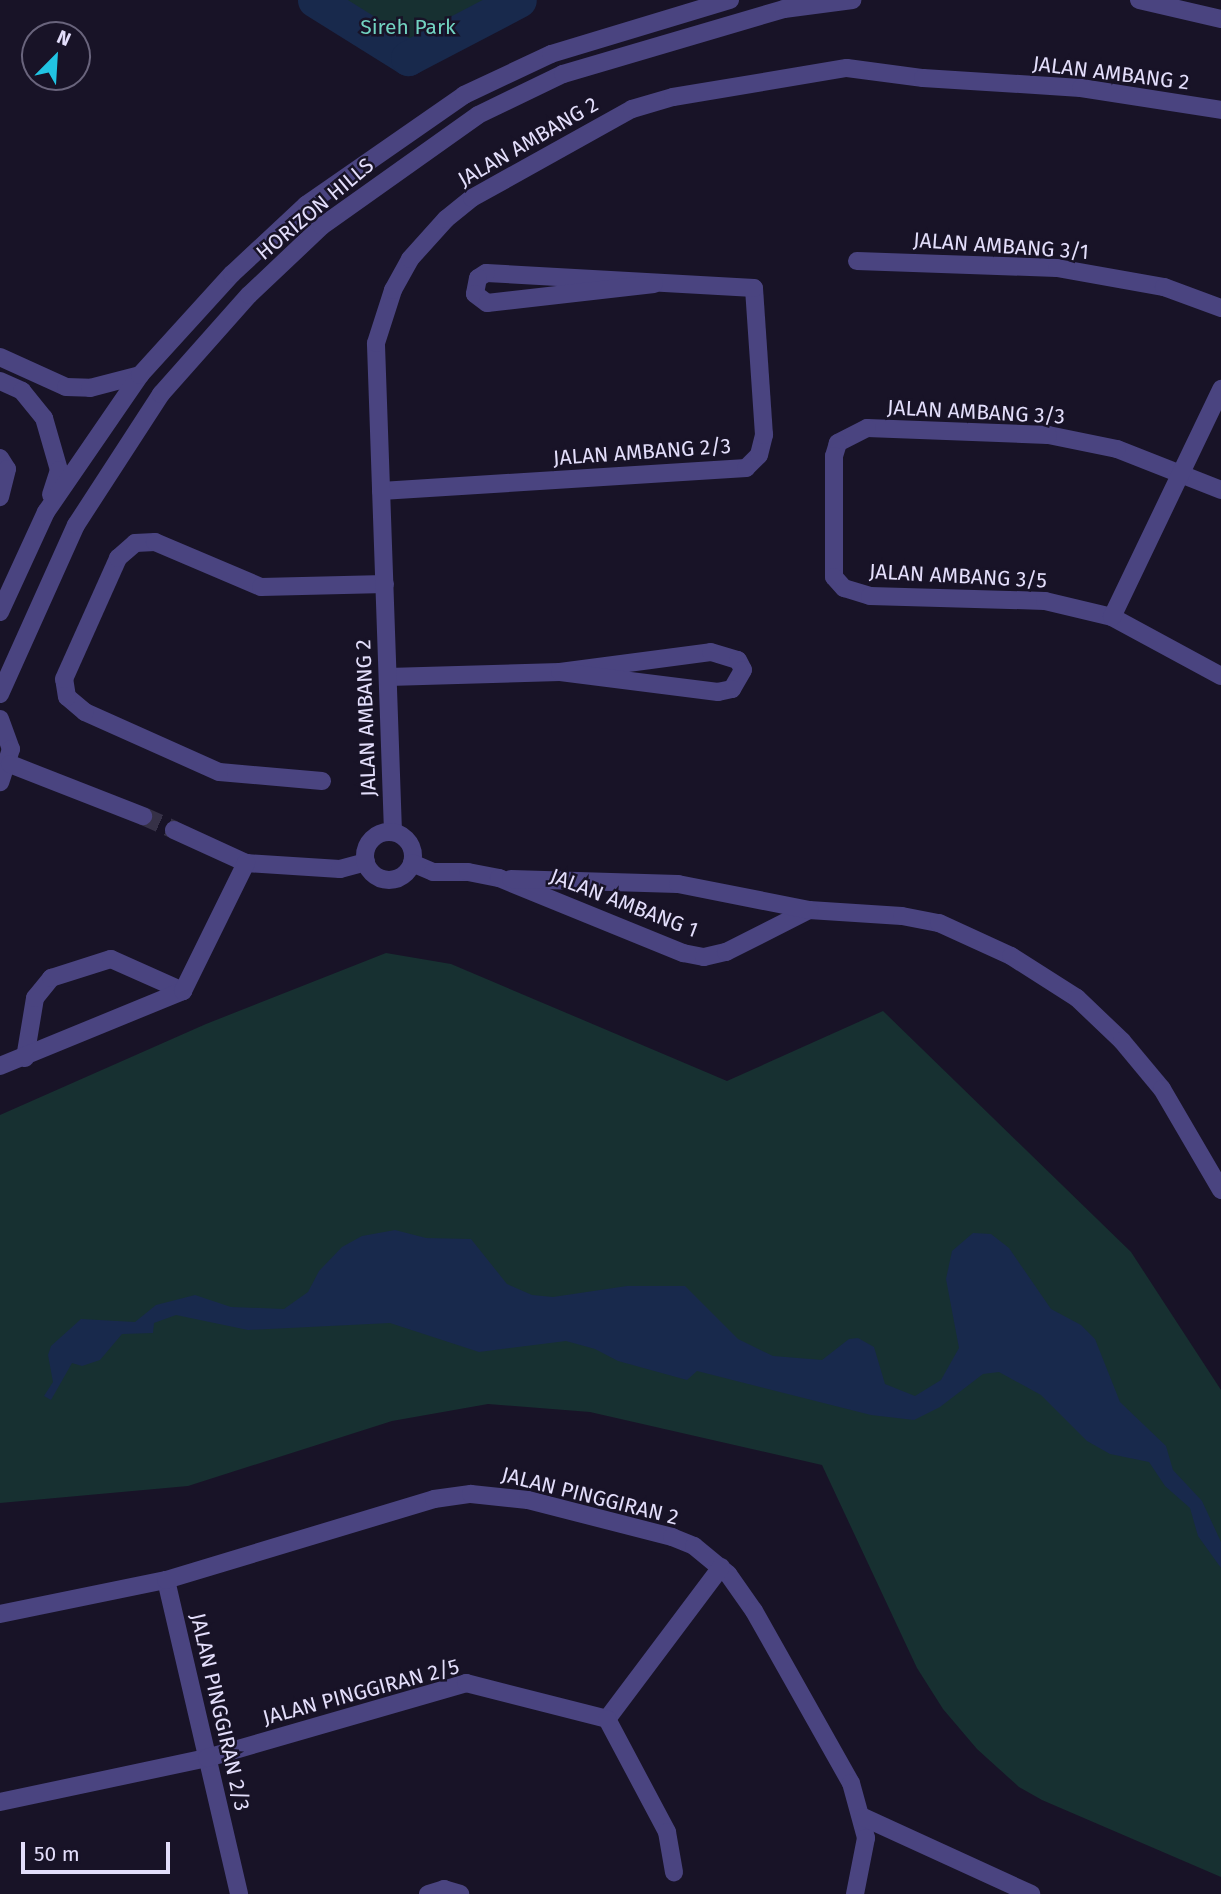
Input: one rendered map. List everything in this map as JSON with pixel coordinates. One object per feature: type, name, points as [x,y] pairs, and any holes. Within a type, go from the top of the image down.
[{"type":"street","name":"HORIZON HILLS","points":[[0,612],[46,512],[140,375],[232,274],[306,205],[464,95],[551,54],[730,0]]},
{"type":"street","name":"HORIZON HILLS","points":[[0,694],[76,525],[161,394],[249,295],[322,226],[478,115],[563,74],[784,9],[852,0]]},
{"type":"street","points":[[1139,0],[1221,19]]},
{"type":"street","name":"JALAN AMBANG 2","points":[[393,832],[376,343],[393,290],[410,259],[426,238],[472,198],[632,109],[673,97],[847,68],[923,78],[1082,88],[1221,110]]},
{"type":"street","name":"JALAN AMBANG 3/1","points":[[857,261],[1057,268],[1164,287],[1221,308]]},
{"type":"street","name":"JALAN AMBANG 2/3","points":[[381,491],[746,468],[759,455],[764,435],[754,288],[486,273],[478,278],[475,294],[487,303],[654,284]]},
{"type":"street","points":[[0,357],[66,387],[90,388],[140,375]]},
{"type":"street","points":[[0,381],[22,391],[44,418],[55,444],[59,470],[46,512]]},
{"type":"street","points":[[1112,617],[1178,471],[1221,389]]},
{"type":"street","name":"JALAN AMBANG 3/3","points":[[844,588],[834,577],[834,456],[838,443],[867,428],[1048,435],[1117,449],[1221,489]]},
{"type":"street","points":[[0,457],[7,469],[0,496]]},
{"type":"street","points":[[322,781],[219,772],[85,712],[67,696],[64,679],[118,558],[135,543],[155,542],[261,587],[384,584]]},
{"type":"street","name":"JALAN AMBANG 3/5","points":[[844,588],[870,596],[1045,601],[1112,617],[1221,676]]},
{"type":"street","points":[[388,677],[560,672],[711,652],[731,657],[743,670],[732,690],[718,691],[560,672]]},
{"type":"street","points":[[0,719],[9,735],[10,764],[0,782]]},
{"type":"street","points":[[10,764],[143,816]]},
{"type":"street","points":[[174,830],[246,863],[340,869],[366,862]]},
{"type":"street","points":[[393,832],[412,847],[412,863],[407,872],[389,880],[370,871],[366,862],[371,840],[393,832]]},
{"type":"street","points":[[0,1066],[183,991],[246,863]]},
{"type":"street","name":"JALAN AMBANG 1","points":[[412,863],[433,872],[468,872],[499,878],[678,884],[809,910],[902,916],[939,923],[1012,956],[1076,998],[1122,1041],[1162,1089],[1221,1190]]},
{"type":"street","name":"JALAN AMBANG 1","points":[[499,878],[682,953],[704,957],[726,952],[809,910]]},
{"type":"street","points":[[25,1058],[35,998],[51,978],[110,959],[183,991]]},
{"type":"street","name":"JALAN PINGGIRAN 2","points":[[0,1614],[166,1580],[433,1499],[471,1494],[528,1500],[672,1537],[694,1546],[720,1567],[754,1611],[851,1783],[863,1817],[866,1838],[855,1894]]},
{"type":"street","points":[[674,1872],[667,1832],[607,1719],[720,1567]]},
{"type":"street","name":"JALAN PINGGIRAN 2/3","points":[[166,1580],[239,1894]]},
{"type":"street","name":"JALAN PINGGIRAN 2/5","points":[[0,1802],[207,1758],[466,1683],[607,1719]]},
{"type":"street","points":[[863,1817],[1031,1894]]},
{"type":"street","points":[[428,1894],[444,1889],[460,1894]]},
{"type":"green space","name":"Sireh Park","points":[[315,0],[519,0],[408,58]]},
{"type":"green space","points":[[386,953],[451,964],[727,1081],[883,1011],[1131,1252],[1221,1390],[1221,1877],[1042,1800],[1019,1787],[977,1749],[943,1709],[917,1668],[822,1465],[590,1412],[488,1404],[392,1421],[188,1486],[0,1503],[0,1115],[206,1024]]},
{"type":"water","points":[[395,1230],[426,1238],[471,1239],[507,1284],[532,1295],[553,1297],[627,1286],[685,1286],[738,1339],[773,1356],[822,1360],[849,1339],[858,1338],[874,1347],[885,1384],[915,1396],[941,1380],[959,1348],[946,1279],[952,1251],[973,1233],[991,1234],[1009,1248],[1051,1309],[1081,1325],[1095,1339],[1120,1402],[1166,1446],[1173,1470],[1202,1501],[1221,1542],[1221,1568],[1198,1536],[1190,1508],[1165,1486],[1149,1462],[1110,1454],[1087,1441],[1041,1395],[999,1372],[983,1374],[940,1407],[914,1420],[871,1415],[697,1371],[687,1380],[618,1361],[595,1349],[566,1341],[479,1352],[390,1323],[248,1330],[176,1315],[154,1323],[153,1333],[122,1334],[100,1360],[82,1366],[72,1363],[51,1400],[44,1396],[53,1382],[48,1355],[51,1346],[81,1319],[135,1322],[156,1305],[195,1295],[231,1307],[284,1309],[308,1292],[319,1271],[342,1247],[362,1236]]},
{"type":"waterway","points":[[315,0],[408,58],[519,0]]},
{"type":"tunnel","points":[[143,816],[174,830]]}]
